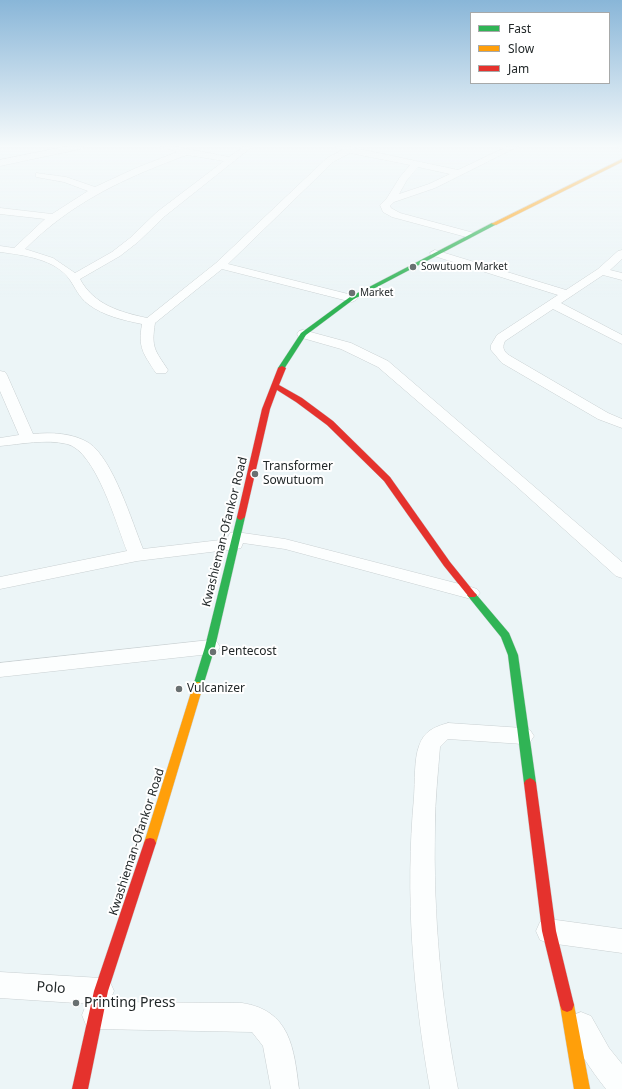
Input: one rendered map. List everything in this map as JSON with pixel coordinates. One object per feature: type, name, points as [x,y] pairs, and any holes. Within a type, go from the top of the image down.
[{"type":"main road","name":"Kwashieman-Ofankor Road","points":[[80,1089],[99,1003],[210,648],[266,409],[284,364],[304,334],[323,318],[352,298],[435,253],[547,197]]},
{"type":"main road","points":[[275,386],[299,400],[330,423],[387,480],[447,564],[505,636],[512,655],[549,931],[566,1000],[582,1089]]},
{"type":"street","points":[[18,250],[53,217],[84,197]]},
{"type":"street","points":[[74,278],[101,264],[116,254],[134,240],[161,214],[184,197]]},
{"type":"street","points":[[160,370],[147,348],[146,338],[149,322],[220,265],[291,197]]},
{"type":"street","points":[[400,197],[387,202],[384,207],[396,215],[470,235]]},
{"type":"street","points":[[0,211],[53,217]]},
{"type":"street","points":[[0,249],[18,250],[57,265],[74,278],[79,289],[101,308],[149,322]]},
{"type":"street","points":[[435,253],[567,294]]},
{"type":"street","points":[[622,253],[602,271],[501,338],[497,343],[496,348],[498,353],[603,416],[622,424]]},
{"type":"street","points":[[220,265],[352,298]]},
{"type":"street","points":[[602,271],[622,277]]},
{"type":"street","points":[[553,304],[622,340]]},
{"type":"street","points":[[304,334],[346,346],[383,364],[521,482],[622,572]]},
{"type":"street","points":[[1,377],[27,438]]},
{"type":"street","points":[[0,442],[43,437],[72,440],[85,447],[93,454],[101,466],[136,555]]},
{"type":"street","points":[[0,583],[136,555],[235,540],[285,544],[471,593]]},
{"type":"street","points":[[0,670],[210,648]]},
{"type":"street","points":[[444,1089],[430,1005],[426,936],[422,838],[428,747],[432,738],[439,733],[448,731],[523,736]]},
{"type":"street","points":[[549,931],[622,941]]},
{"type":"street","name":"Polo","points":[[0,985],[99,1003],[260,1020],[271,1033],[281,1060],[285,1089]]},
{"type":"street","points":[[566,1000],[599,1058],[622,1087]]},
{"type":"traffic: fast","points":[[282,368],[303,334],[352,298],[494,224]]},
{"type":"traffic: fast","points":[[198,686],[210,647],[241,517]]},
{"type":"traffic: fast","points":[[472,595],[505,636],[513,655],[530,783]]},
{"type":"traffic: slow","points":[[494,224],[548,197]]},
{"type":"traffic: slow","points":[[150,843],[198,686]]},
{"type":"traffic: slow","points":[[567,1005],[582,1089]]},
{"type":"traffic: jam","points":[[241,517],[266,409],[282,368]]},
{"type":"traffic: jam","points":[[275,386],[299,400],[330,423],[387,479],[447,564],[472,595]]},
{"type":"traffic: jam","points":[[530,783],[549,931],[567,1005]]},
{"type":"traffic: jam","points":[[80,1089],[101,991],[150,843]]},
{"type":"place","name":"Sowutuom Market","points":[[413,267]]},
{"type":"place","name":"Market","points":[[352,293]]},
{"type":"place","name":"Transformer Sowutuom","points":[[255,474]]},
{"type":"place","name":"Pentecost","points":[[213,652]]},
{"type":"place","name":"Vulcanizer","points":[[179,689]]},
{"type":"place","name":"Printing Press","points":[[76,1003]]}]
